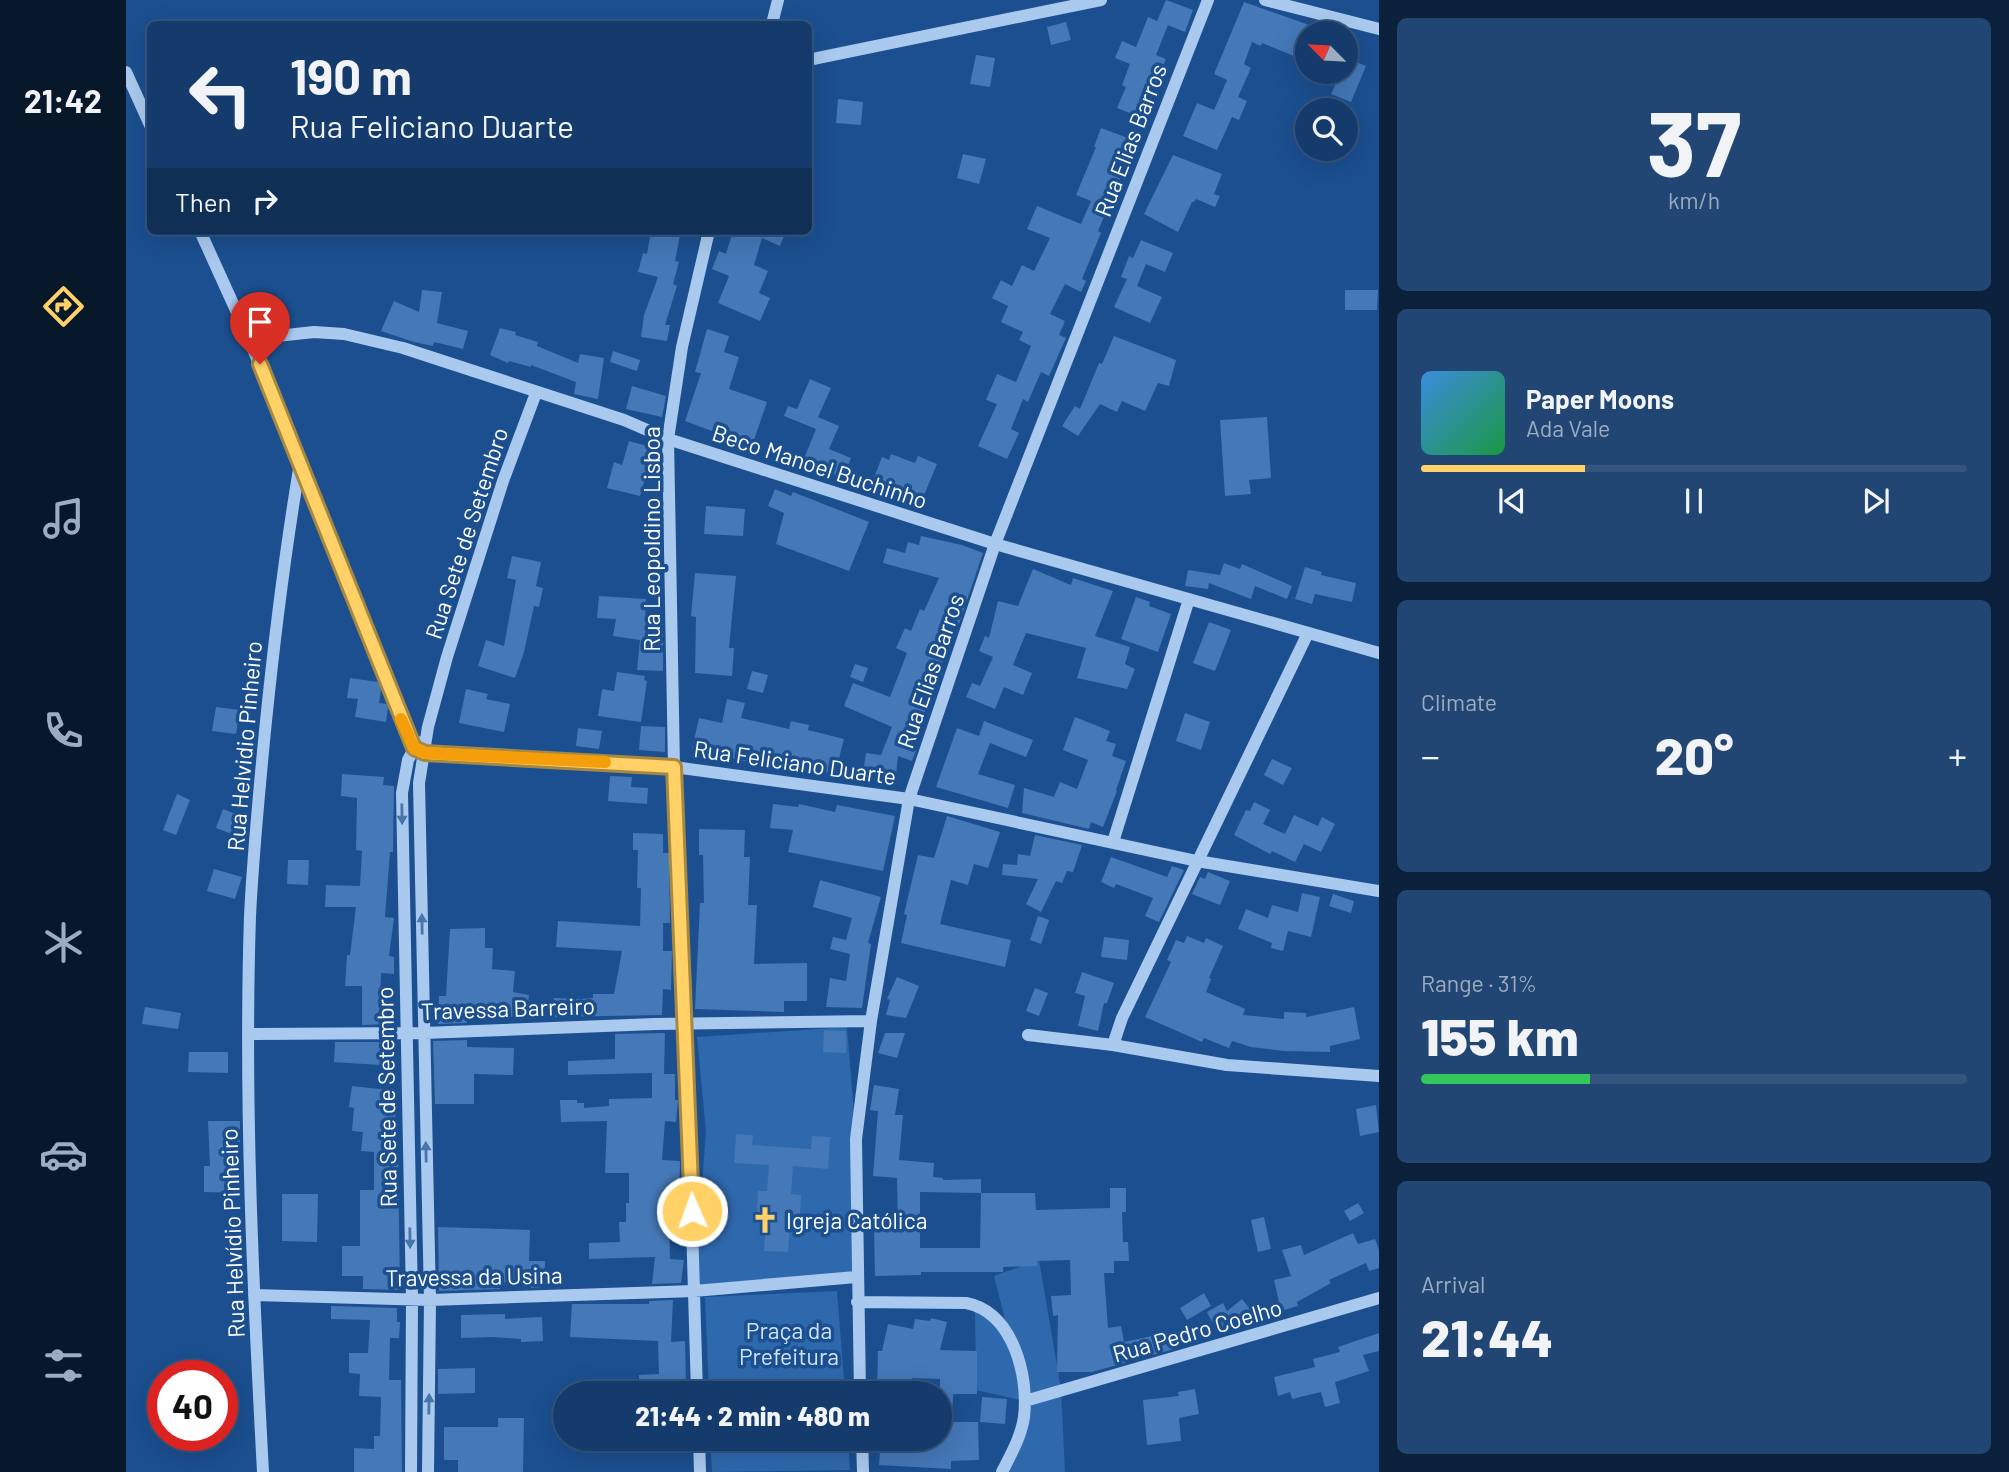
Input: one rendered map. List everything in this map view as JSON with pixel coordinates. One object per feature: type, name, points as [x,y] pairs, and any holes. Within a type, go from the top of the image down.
[{"type":"street","points":[[773,21],[778,0]]},
{"type":"street","points":[[812,59],[1101,0]]},
{"type":"street","name":"Rua Elias Barros","points":[[860,1381],[856,1139],[871,1021],[909,799],[995,544],[1208,0]]},
{"type":"street","points":[[1265,0],[1379,29]]},
{"type":"street","points":[[126,72],[147,118]]},
{"type":"street","points":[[202,235],[250,339],[419,751]]},
{"type":"street","name":"Rua Leopoldino Lisboa","points":[[697,1381],[686,1023],[674,767],[668,439],[682,347],[708,235]]},
{"type":"street","name":"Beco Manoel Buchinho","points":[[250,339],[303,332],[344,334],[403,348],[624,420],[668,439],[995,544],[1379,653]]},
{"type":"street","name":"Rua Sete de Setembro","points":[[411,1472],[412,1299],[402,793],[405,772],[419,751],[428,727],[447,657],[503,481],[536,393]]},
{"type":"street","name":"Rua Helvidio Pinheiro","points":[[248,1034],[256,826],[282,569],[300,463]]},
{"type":"street","points":[[1113,842],[1189,599]]},
{"type":"street","points":[[1113,1045],[1122,1018],[1308,633]]},
{"type":"street","name":"Rua Sete de Setembro","points":[[419,751],[430,1300],[428,1472]]},
{"type":"street","name":"Rua Feliciano Duarte","points":[[419,751],[674,767],[909,799]]},
{"type":"street","points":[[909,799],[1197,861],[1379,891]]},
{"type":"street","name":"Travessa Barreiro","points":[[248,1034],[424,1033],[686,1023],[871,1021]]},
{"type":"street","name":"Rua Helvídio Pinheiro","points":[[248,1034],[254,1295],[263,1472]]},
{"type":"street","points":[[1028,1035],[1113,1045],[1227,1065],[1379,1076]]},
{"type":"street","name":"Travessa da Usina","points":[[254,1295],[430,1300],[694,1291],[856,1276]]},
{"type":"street","name":"Rua Pedro Coelho","points":[[1025,1401],[1379,1298]]},
{"type":"street","points":[[857,1303],[946,1303],[980,1306],[1000,1322],[1024,1378],[1025,1401],[1016,1444],[1002,1472]]},
{"type":"street","points":[[699,1451],[700,1472]]},
{"type":"street","points":[[862,1451],[863,1472]]},
{"type":"green space","points":[[847,1027],[856,1139],[856,1277],[694,1291],[706,1131],[697,1037]]},
{"type":"green space","points":[[1039,1260],[1061,1389],[1065,1472],[1001,1472],[1025,1401],[976,1390],[975,1305],[1000,1322],[1022,1386],[994,1276]]},
{"type":"green space","name":"Praça da Prefeitura","points":[[837,1291],[844,1381],[708,1381],[705,1297]]},
{"type":"green space","points":[[711,1451],[849,1451],[850,1470],[712,1472]]},
{"type":"building","points":[[1166,0],[1193,10],[1185,32],[1168,25],[1156,55],[1166,59],[1142,118],[1117,108],[1126,87],[1122,85],[1130,64],[1115,58],[1122,41],[1136,47],[1148,17],[1157,21]]},
{"type":"building","points":[[1244,2],[1298,21],[1295,21],[1295,56],[1262,43],[1261,46],[1252,42],[1244,64],[1251,68],[1238,97],[1247,101],[1239,120],[1232,117],[1217,150],[1183,136],[1197,103],[1214,110],[1227,80],[1214,74]]},
{"type":"building","points":[[1066,22],[1071,40],[1051,45],[1047,27]]},
{"type":"building","points":[[976,55],[995,58],[990,87],[970,84]]},
{"type":"building","points":[[1358,63],[1366,66],[1353,98],[1341,98],[1331,94],[1336,84],[1358,84]]},
{"type":"building","points":[[838,99],[863,102],[861,125],[836,123]]},
{"type":"building","points":[[1101,128],[1136,141],[1098,231],[1101,233],[1082,279],[1086,281],[1081,292],[1065,284],[1050,314],[1065,321],[1059,335],[1066,338],[1049,376],[1041,372],[1028,402],[1023,399],[1011,429],[1019,433],[1007,459],[978,446],[997,404],[986,400],[997,374],[1016,382],[1031,346],[1019,340],[1023,332],[1001,322],[1008,306],[992,298],[1001,280],[1012,286],[1022,265],[1034,271],[1050,238],[1027,229],[1037,206],[1081,224],[1091,201],[1076,195]]},
{"type":"building","points":[[963,154],[986,159],[979,184],[957,178]]},
{"type":"building","points":[[1173,155],[1222,174],[1214,194],[1220,196],[1215,207],[1196,199],[1178,232],[1144,214]]},
{"type":"building","points":[[650,235],[680,235],[675,261],[679,262],[673,284],[677,286],[665,325],[670,325],[667,341],[641,337],[644,315],[658,277],[638,272],[643,253],[647,254]]},
{"type":"building","points":[[732,235],[784,235],[780,246],[762,238],[754,265],[768,271],[759,293],[770,298],[760,321],[718,303],[729,276],[712,269],[719,251],[726,254]]},
{"type":"building","points":[[1141,240],[1173,253],[1165,272],[1146,264],[1137,286],[1162,297],[1150,323],[1114,307],[1127,279],[1121,277],[1129,256],[1133,258]]},
{"type":"building","points":[[422,290],[442,292],[437,323],[468,331],[463,349],[434,342],[433,346],[414,342],[381,331],[394,301],[419,312]]},
{"type":"building","points":[[1345,290],[1378,290],[1377,310],[1345,310]]},
{"type":"building","points":[[500,328],[516,332],[515,335],[538,342],[537,346],[578,363],[580,354],[604,358],[598,399],[574,394],[576,382],[531,365],[508,363],[490,355]]},
{"type":"building","points":[[707,329],[729,336],[724,352],[739,357],[729,389],[767,402],[752,446],[685,421],[701,373],[695,372]]},
{"type":"building","points":[[1114,336],[1176,360],[1169,386],[1158,383],[1145,411],[1122,401],[1117,412],[1100,404],[1078,436],[1062,426],[1075,406],[1080,409],[1099,363],[1102,364]]},
{"type":"building","points":[[613,351],[640,360],[637,371],[610,362]]},
{"type":"building","points":[[810,379],[831,388],[818,417],[839,426],[829,449],[851,458],[843,478],[803,461],[816,429],[784,416],[788,406],[797,409]]},
{"type":"building","points":[[632,386],[666,396],[662,417],[626,409]]},
{"type":"building","points":[[1267,417],[1271,478],[1249,480],[1251,494],[1225,496],[1220,420]]},
{"type":"building","points":[[629,441],[654,448],[640,496],[607,488],[614,462],[622,465]]},
{"type":"building","points":[[891,454],[915,463],[918,456],[937,464],[920,505],[871,485],[882,457],[889,460]]},
{"type":"building","points":[[775,489],[791,496],[793,492],[869,522],[849,571],[776,544],[784,513],[768,506]]},
{"type":"building","points":[[706,506],[745,509],[743,536],[704,534]]},
{"type":"building","points":[[921,536],[962,545],[983,553],[959,624],[954,622],[944,646],[949,648],[939,669],[943,671],[912,745],[917,747],[912,761],[898,756],[896,775],[864,766],[866,753],[881,755],[892,727],[844,706],[853,683],[890,697],[907,653],[896,648],[905,628],[911,631],[920,609],[924,611],[939,578],[883,563],[887,548],[905,553],[908,542],[919,545]]},
{"type":"building","points":[[512,556],[541,562],[536,586],[543,588],[539,607],[534,606],[515,678],[478,666],[486,640],[504,646],[516,580],[507,578]]},
{"type":"building","points":[[1224,563],[1240,569],[1242,564],[1292,586],[1287,599],[1255,586],[1251,599],[1209,583],[1208,589],[1185,586],[1188,570],[1220,575]]},
{"type":"building","points":[[1305,567],[1322,572],[1321,575],[1356,583],[1352,602],[1315,594],[1312,604],[1295,599]]},
{"type":"building","points":[[1033,569],[1071,585],[1073,578],[1113,591],[1095,636],[1130,647],[1125,664],[1135,669],[1127,689],[1077,678],[1086,648],[1026,633],[1013,665],[1032,673],[1023,695],[1004,687],[995,709],[966,697],[972,683],[980,686],[993,657],[979,651],[985,636],[989,638],[998,601],[1018,606]]},
{"type":"building","points":[[695,573],[736,576],[729,648],[734,648],[732,676],[695,673],[696,617],[691,616]]},
{"type":"building","points":[[599,596],[646,599],[645,622],[663,624],[663,671],[637,670],[640,640],[613,636],[616,619],[597,618]]},
{"type":"building","points":[[1136,597],[1150,602],[1149,606],[1171,614],[1158,652],[1121,639]]},
{"type":"building","points":[[1209,622],[1231,630],[1215,671],[1193,663]]},
{"type":"building","points":[[855,664],[868,668],[863,682],[850,677]]},
{"type":"building","points":[[752,671],[768,675],[763,693],[747,689]]},
{"type":"building","points":[[617,672],[645,676],[644,680],[647,681],[641,722],[598,716],[602,689],[614,691]]},
{"type":"building","points":[[350,678],[378,682],[381,689],[379,703],[387,704],[388,708],[386,722],[355,717],[358,699],[347,698]]},
{"type":"building","points":[[466,689],[488,694],[486,699],[510,704],[504,732],[459,723]]},
{"type":"building","points":[[727,699],[745,703],[741,718],[789,729],[791,721],[809,725],[808,730],[844,739],[835,774],[749,757],[748,762],[692,749],[699,718],[722,723]]},
{"type":"building","points":[[216,707],[240,710],[236,734],[212,731]]},
{"type":"building","points":[[1185,713],[1210,722],[1201,750],[1176,741]]},
{"type":"building","points":[[1075,717],[1110,731],[1106,741],[1116,744],[1112,756],[1126,761],[1103,827],[1091,822],[1089,829],[1022,813],[1024,788],[1054,797],[1060,782],[1077,789],[1088,760],[1063,750]]},
{"type":"building","points":[[984,721],[1033,740],[1026,757],[990,743],[978,774],[1015,785],[1008,808],[936,787],[957,728],[979,736]]},
{"type":"building","points":[[641,726],[665,727],[665,752],[639,750]]},
{"type":"building","points":[[578,728],[602,731],[599,749],[576,746]]},
{"type":"building","points":[[1272,759],[1292,768],[1283,785],[1264,775]]},
{"type":"building","points":[[342,774],[384,777],[383,785],[394,786],[393,852],[390,852],[385,917],[394,918],[389,956],[394,957],[394,974],[381,973],[380,1002],[394,1003],[394,1024],[362,1025],[362,986],[345,986],[347,955],[350,955],[356,907],[325,907],[326,885],[360,886],[362,851],[356,850],[357,798],[341,796]]},
{"type":"building","points":[[610,776],[632,777],[631,787],[648,788],[647,804],[608,801]]},
{"type":"building","points":[[177,794],[190,800],[176,835],[163,830]]},
{"type":"building","points":[[1254,802],[1270,810],[1263,824],[1285,834],[1294,815],[1318,826],[1322,817],[1335,824],[1321,852],[1304,844],[1295,862],[1272,851],[1270,854],[1234,835],[1246,810],[1250,811]]},
{"type":"building","points":[[773,804],[798,807],[799,804],[835,812],[837,805],[895,816],[883,871],[788,852],[793,830],[770,828]]},
{"type":"building","points":[[223,809],[241,816],[234,835],[216,828]]},
{"type":"building","points":[[947,816],[1000,832],[988,868],[974,864],[968,885],[951,880],[940,924],[1011,940],[1005,967],[901,943],[907,915],[904,914],[918,855],[934,858]]},
{"type":"building","points":[[699,829],[745,830],[744,857],[750,857],[748,905],[757,905],[754,964],[807,963],[807,1001],[784,1001],[784,1012],[695,1009],[700,903],[704,903],[703,855],[699,855]]},
{"type":"building","points":[[633,833],[663,834],[663,853],[669,853],[670,923],[663,923],[663,951],[672,951],[671,990],[663,989],[662,1015],[553,1017],[554,998],[582,999],[593,998],[593,994],[614,994],[622,951],[556,947],[558,921],[640,926],[641,888],[637,888],[638,850],[633,850]]},
{"type":"building","points":[[1035,835],[1082,845],[1073,872],[1067,871],[1062,883],[1056,881],[1041,912],[1026,904],[1038,879],[1002,875],[1003,864],[1017,865],[1018,854],[1030,856]]},
{"type":"building","points":[[1111,857],[1167,877],[1172,866],[1184,870],[1159,922],[1145,916],[1153,898],[1116,884],[1114,888],[1101,882]]},
{"type":"building","points":[[288,860],[309,860],[308,885],[287,884]]},
{"type":"building","points":[[214,869],[242,877],[235,899],[207,891]]},
{"type":"building","points":[[1208,872],[1230,881],[1220,905],[1192,894],[1200,877],[1205,879]]},
{"type":"building","points":[[820,880],[881,897],[868,943],[871,944],[862,1008],[826,1007],[830,978],[846,981],[850,954],[830,949],[833,937],[846,940],[852,918],[813,907]]},
{"type":"building","points":[[1302,893],[1320,897],[1311,937],[1288,931],[1283,951],[1271,948],[1272,943],[1238,929],[1246,909],[1268,918],[1272,905],[1298,912]]},
{"type":"building","points":[[1333,894],[1354,901],[1351,913],[1329,906]]},
{"type":"building","points":[[1038,916],[1049,920],[1041,944],[1030,940]]},
{"type":"building","points":[[485,928],[485,948],[493,948],[492,969],[515,971],[513,992],[529,995],[526,1019],[498,1015],[497,1018],[467,1017],[467,1023],[438,1024],[439,996],[446,996],[450,929]]},
{"type":"building","points":[[1187,936],[1204,943],[1206,938],[1223,946],[1206,992],[1245,1009],[1243,1015],[1284,1019],[1284,1012],[1306,1013],[1306,1017],[1354,1007],[1360,1039],[1330,1046],[1330,1052],[1284,1051],[1251,1047],[1232,1041],[1229,1048],[1204,1038],[1202,1042],[1145,1017],[1171,962],[1167,960],[1176,940],[1184,943]]},
{"type":"building","points":[[1104,937],[1129,940],[1127,960],[1101,957]]},
{"type":"building","points":[[1082,972],[1114,983],[1107,1003],[1104,1003],[1098,1031],[1078,1026],[1085,996],[1075,993]]},
{"type":"building","points":[[897,977],[919,986],[906,1018],[886,1015],[890,1000],[887,999]]},
{"type":"building","points":[[1035,988],[1048,993],[1039,1016],[1026,1011]]},
{"type":"building","points":[[145,1007],[181,1013],[178,1029],[142,1024]]},
{"type":"building","points":[[824,1030],[846,1031],[846,1053],[823,1052]]},
{"type":"building","points":[[665,1033],[664,1074],[675,1074],[675,1100],[678,1100],[676,1122],[665,1121],[662,1160],[680,1161],[679,1217],[669,1217],[670,1259],[684,1260],[681,1283],[652,1284],[655,1257],[589,1259],[589,1243],[620,1242],[619,1222],[626,1222],[626,1203],[629,1203],[629,1173],[605,1173],[607,1121],[561,1122],[560,1100],[577,1100],[577,1103],[584,1103],[584,1108],[609,1106],[609,1099],[652,1098],[652,1073],[568,1075],[568,1061],[615,1059],[615,1034]]},
{"type":"building","points":[[885,1033],[905,1033],[897,1058],[878,1053]]},
{"type":"building","points":[[467,1040],[467,1047],[514,1048],[513,1075],[474,1074],[474,1104],[435,1104],[433,1041]]},
{"type":"building","points":[[335,1042],[394,1042],[395,1066],[334,1062]]},
{"type":"building","points":[[189,1052],[228,1052],[228,1073],[188,1072]]},
{"type":"building","points":[[874,1085],[899,1089],[895,1115],[903,1115],[899,1160],[934,1163],[933,1177],[943,1180],[981,1179],[981,1193],[1035,1193],[1036,1210],[1110,1208],[1110,1188],[1126,1188],[1126,1212],[1122,1212],[1123,1242],[1128,1242],[1129,1261],[1114,1261],[1114,1273],[1104,1273],[1108,1328],[1121,1326],[1124,1342],[1170,1332],[1174,1349],[1092,1372],[1057,1372],[1058,1315],[1053,1316],[1051,1296],[1071,1295],[1070,1260],[1037,1261],[1037,1266],[1003,1267],[1003,1272],[921,1272],[921,1275],[875,1276],[874,1227],[898,1226],[897,1178],[873,1176],[878,1111],[870,1110]],"holes":[[[920,1192],[981,1193],[980,1248],[920,1248]]]},
{"type":"building","points":[[352,1086],[398,1091],[391,1156],[398,1156],[400,1290],[363,1289],[363,1276],[342,1276],[342,1246],[360,1246],[360,1190],[374,1190],[374,1152],[361,1151],[363,1132],[352,1131],[354,1108],[349,1107]]},
{"type":"building","points":[[1376,1105],[1379,1132],[1360,1136],[1356,1109]]},
{"type":"building","points":[[208,1121],[240,1121],[239,1193],[204,1192],[204,1166],[210,1166]]},
{"type":"building","points":[[736,1134],[753,1135],[752,1145],[811,1149],[812,1136],[830,1137],[828,1169],[793,1166],[791,1194],[801,1195],[800,1216],[791,1215],[788,1252],[764,1251],[767,1213],[757,1212],[758,1191],[767,1191],[769,1165],[734,1163]]},
{"type":"building","points":[[282,1194],[318,1194],[317,1242],[282,1241]]},
{"type":"building","points":[[1358,1203],[1364,1213],[1350,1221],[1344,1211]]},
{"type":"building","points":[[1264,1217],[1271,1249],[1258,1252],[1251,1220]]},
{"type":"building","points":[[438,1227],[530,1230],[529,1261],[545,1261],[544,1287],[531,1288],[531,1284],[500,1282],[500,1289],[439,1291]]},
{"type":"building","points":[[1353,1233],[1358,1244],[1375,1239],[1379,1250],[1379,1268],[1369,1271],[1366,1263],[1329,1280],[1331,1283],[1297,1302],[1298,1306],[1281,1311],[1274,1280],[1291,1276],[1282,1250],[1301,1245],[1304,1255]]},
{"type":"building","points":[[1204,1293],[1211,1306],[1187,1320],[1180,1308]]},
{"type":"building","points":[[1242,1299],[1253,1313],[1218,1334],[1207,1312],[1223,1303],[1227,1311]]},
{"type":"building","points":[[673,1300],[671,1342],[685,1341],[686,1381],[639,1381],[639,1375],[659,1374],[658,1341],[570,1337],[572,1304],[649,1304],[649,1301]]},
{"type":"building","points":[[331,1306],[397,1308],[399,1338],[390,1338],[389,1380],[401,1380],[402,1472],[354,1472],[354,1448],[374,1449],[374,1436],[380,1436],[381,1397],[359,1396],[360,1374],[349,1373],[349,1353],[368,1353],[370,1320],[331,1319]]},
{"type":"building","points":[[505,1314],[505,1319],[542,1317],[543,1341],[521,1342],[521,1339],[493,1337],[461,1338],[461,1315]]},
{"type":"building","points":[[931,1318],[947,1322],[940,1350],[977,1351],[977,1394],[953,1394],[952,1422],[952,1381],[912,1378],[912,1381],[877,1381],[878,1351],[882,1351],[888,1324],[913,1329],[915,1319],[930,1321]]},
{"type":"building","points":[[1379,1333],[1379,1351],[1363,1355],[1369,1371],[1335,1382],[1340,1403],[1325,1407],[1321,1392],[1292,1399],[1290,1392],[1278,1396],[1274,1377],[1315,1367],[1313,1359],[1340,1352],[1338,1347]]},
{"type":"building","points":[[475,1368],[475,1393],[438,1394],[438,1369]]},
{"type":"building","points":[[1195,1389],[1199,1414],[1179,1418],[1181,1441],[1147,1445],[1143,1400],[1179,1396],[1178,1392]]},
{"type":"building","points":[[982,1397],[1007,1399],[1005,1424],[980,1422]]},
{"type":"building","points":[[498,1418],[524,1418],[523,1472],[458,1472],[458,1460],[444,1460],[444,1427],[498,1427]]},
{"type":"building","points":[[952,1422],[978,1422],[979,1460],[951,1461],[951,1469],[879,1465],[880,1451],[952,1451]]},
{"type":"slow traffic","points":[[401,719],[414,748],[425,753],[605,762]]},
{"type":"place","name":"Igreja Católica","points":[[765,1220]]},
{"type":"route","points":[[260,364],[414,748],[425,753],[674,767],[692,1211]]}]
